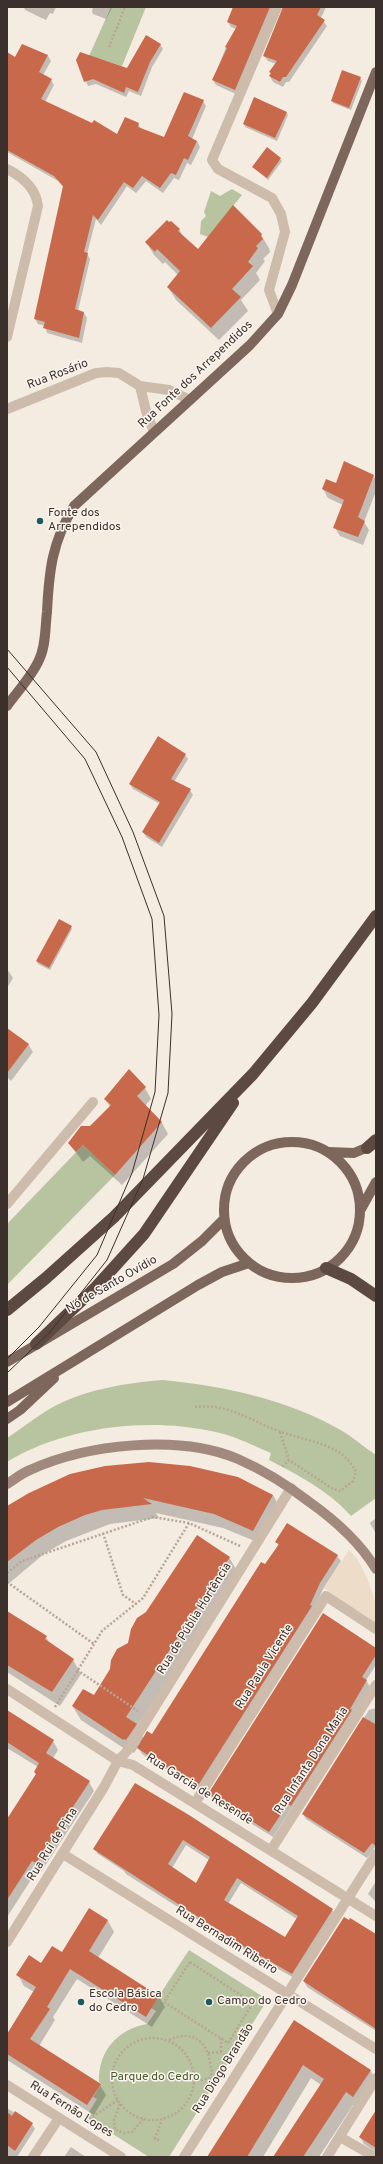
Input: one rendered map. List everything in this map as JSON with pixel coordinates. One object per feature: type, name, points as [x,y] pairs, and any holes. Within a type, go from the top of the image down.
[{"type":"highway","points":[[7,1310],[46,1278],[114,1217],[253,1074],[312,1003],[376,916]]},
{"type":"highway","points":[[36,1344],[96,1287],[144,1234],[253,1074]]},
{"type":"highway","points":[[326,1268],[351,1279],[376,1296]]},
{"type":"main road","name":"Rua Fonte dos Arrependidos","points":[[7,706],[39,661],[45,639],[50,566],[54,548],[63,524],[74,506],[250,345],[278,314],[292,285],[376,72]]},
{"type":"main road","points":[[373,1144],[348,1153],[328,1151],[305,1143],[292,1142],[269,1147],[252,1156],[240,1167],[231,1180],[224,1202],[223,1220],[235,1247],[249,1263],[265,1272],[297,1277],[326,1268],[346,1249],[357,1230],[362,1209],[376,1182]]},
{"type":"main road","points":[[328,1151],[341,1163],[352,1177],[358,1191],[362,1209]]},
{"type":"main road","name":"Nó de Santo Ovídio","points":[[7,1362],[173,1264],[202,1241],[223,1220]]},
{"type":"main road","points":[[7,1402],[71,1361],[203,1282],[222,1272],[249,1263]]},
{"type":"main road","points":[[7,1419],[20,1410],[71,1361]]},
{"type":"street","points":[[277,7],[212,160],[218,169],[272,198],[281,214],[285,232],[269,290],[278,314]]},
{"type":"street","points":[[7,169],[25,180],[32,188],[37,197],[38,206],[7,337]]},
{"type":"street","name":"Rua Rosário","points":[[7,409],[96,373],[107,372],[119,373],[140,386],[169,390],[190,400]]},
{"type":"street","points":[[140,386],[146,411],[154,432]]},
{"type":"street","points":[[7,1204],[93,1102]]},
{"type":"street","points":[[7,1484],[30,1470],[76,1455],[121,1445],[183,1445],[236,1458],[291,1488],[331,1517],[365,1551],[376,1569]]},
{"type":"street","name":"Rua de Públia Hortência","points":[[118,1761],[128,1750],[291,1488]]},
{"type":"street","name":"Rua Paula Vicente","points":[[195,1803],[326,1596],[376,1629]]},
{"type":"street","name":"Rua Infanta Dona Maria","points":[[271,1850],[376,1685]]},
{"type":"street","name":"Rua Garcia de Resende","points":[[7,1689],[118,1761],[133,1765],[376,1916]]},
{"type":"street","name":"Rua Rui de Pina","points":[[7,1942],[63,1854],[118,1761]]},
{"type":"street","name":"Rua Bernadim Ribeiro","points":[[63,1854],[376,2049]]},
{"type":"street","name":"Rua Diogo Brandão","points":[[184,2157],[376,1854]]},
{"type":"street","points":[[327,2157],[376,2078]]},
{"type":"street","name":"Rua Fernão Lopes","points":[[7,2084],[121,2157]]},
{"type":"street","points":[[34,2157],[59,2118]]},
{"type":"street","points":[[340,2137],[375,2157]]},
{"type":"path","points":[[109,47],[126,7]]},
{"type":"path","points":[[195,1407],[212,1405],[238,1413],[280,1432],[335,1450],[353,1465],[356,1472],[354,1481],[340,1491],[333,1489],[289,1460],[280,1432]]},
{"type":"path","points":[[280,1469],[289,1460]]},
{"type":"path","points":[[7,1573],[22,1561],[153,1517],[189,1523],[252,1551]]},
{"type":"path","points":[[49,1716],[102,1631],[143,1598],[189,1523]]},
{"type":"path","points":[[104,1533],[123,1595],[136,1604]]},
{"type":"path","points":[[7,1582],[94,1644]]},
{"type":"path","points":[[77,1670],[148,1718]]},
{"type":"path","points":[[190,1962],[254,2003],[228,2043],[221,2038],[164,2002],[190,1962]]},
{"type":"path","points":[[168,2041],[180,2035],[186,2035],[201,2042],[208,2053],[212,2074],[210,2078],[206,2080],[194,2082]]},
{"type":"path","points":[[147,2038],[168,2041],[186,2054],[192,2067],[194,2082],[190,2096],[181,2108],[162,2119],[144,2118],[134,2115],[120,2103],[112,2086],[112,2072],[121,2052],[133,2042],[147,2038]]},
{"type":"path","points":[[221,2038],[221,2052]]},
{"type":"path","points":[[208,2053],[221,2052],[233,2060]]},
{"type":"path","points":[[86,2121],[118,2100]]},
{"type":"path","points":[[120,2103],[114,2120],[115,2130],[124,2133],[132,2132],[144,2118]]},
{"type":"path","points":[[158,2140],[155,2139],[162,2119]]},
{"type":"green space","points":[[111,7],[146,7],[122,66],[89,56]]},
{"type":"green space","points":[[232,189],[242,195],[208,237],[200,234],[201,221],[206,216],[204,212],[211,191],[220,196]]},
{"type":"green space","points":[[83,1145],[115,1175],[7,1285],[7,1224]]},
{"type":"green space","points":[[163,1380],[210,1386],[256,1396],[302,1411],[344,1432],[376,1455],[376,1498],[351,1516],[323,1491],[269,1460],[271,1453],[227,1435],[186,1427],[133,1425],[79,1433],[54,1440],[29,1450],[7,1462],[7,1438],[53,1407],[93,1391],[135,1383]]},
{"type":"green space","name":"Parque do Cedro","points":[[189,1950],[265,1998],[266,2002],[169,2157],[149,2157],[86,2117],[97,2099],[93,2097],[101,2084],[99,2082],[100,2071],[106,2052],[118,2037],[127,2031],[147,2024],[156,2011],[151,2008]]},
{"type":"shaded area","points":[[349,1550],[358,1560],[367,1578],[376,1604],[376,1624],[324,1588]]},
{"type":"building","points":[[233,7],[270,7],[235,90],[212,80],[227,48],[225,47],[237,26],[227,22]]},
{"type":"building","points":[[283,7],[321,7],[317,15],[325,20],[286,77],[283,77],[280,82],[269,76],[271,73],[269,72],[277,61],[263,56]]},
{"type":"building","points":[[146,35],[161,44],[150,62],[138,92],[126,87],[124,93],[93,79],[84,82],[76,60],[80,52],[127,68]]},
{"type":"building","points":[[22,44],[48,55],[39,72],[52,79],[41,99],[92,123],[94,120],[117,134],[125,117],[139,123],[138,127],[164,137],[184,92],[204,100],[188,136],[197,141],[188,160],[184,158],[176,175],[171,173],[160,188],[142,176],[133,188],[124,182],[98,220],[93,215],[84,252],[88,253],[75,309],[84,312],[79,338],[43,328],[45,322],[34,319],[63,186],[54,176],[7,150],[7,52],[15,57]]},
{"type":"building","points":[[342,70],[361,77],[349,108],[331,101]]},
{"type":"building","points":[[254,97],[287,112],[275,138],[243,124]]},
{"type":"building","points":[[267,147],[281,158],[267,178],[252,167]]},
{"type":"building","points":[[233,205],[262,234],[261,236],[263,239],[256,246],[258,248],[248,262],[253,266],[232,289],[241,297],[211,328],[167,287],[180,271],[157,249],[155,252],[145,242],[167,220],[169,222],[171,221],[180,229],[178,231],[198,249]]},
{"type":"building","points":[[344,461],[374,475],[358,517],[365,521],[358,537],[333,528],[344,500],[322,489],[326,479],[336,483]]},
{"type":"building","points":[[158,736],[186,754],[171,779],[191,789],[159,843],[142,832],[160,802],[129,784]]},
{"type":"building","points":[[59,919],[72,926],[49,968],[36,961]]},
{"type":"building","points":[[7,1028],[29,1044],[7,1073]]},
{"type":"building","points":[[129,1069],[146,1087],[137,1096],[162,1122],[115,1175],[83,1145],[76,1152],[68,1143],[81,1126],[90,1126],[111,1105],[104,1099]]},
{"type":"building","points":[[149,1462],[190,1466],[238,1477],[273,1495],[253,1531],[214,1514],[143,1498],[152,1504],[102,1510],[85,1515],[58,1527],[36,1540],[7,1562],[7,1506],[29,1493],[70,1474],[105,1466]]},
{"type":"building","points":[[287,1523],[338,1555],[320,1583],[310,1605],[312,1606],[197,1787],[137,1748],[147,1731],[152,1734],[261,1562],[265,1564],[279,1544],[275,1542]]},
{"type":"building","points":[[197,1535],[230,1557],[126,1717],[137,1724],[126,1740],[123,1740],[72,1706],[83,1689],[94,1695],[110,1669],[111,1660],[117,1649],[128,1643],[131,1629],[137,1618],[146,1612]]},
{"type":"building","points":[[7,1611],[47,1636],[45,1639],[74,1659],[52,1692],[7,1665]]},
{"type":"building","points":[[323,1613],[376,1648],[376,1655],[362,1677],[367,1680],[350,1709],[352,1710],[291,1806],[288,1804],[269,1832],[208,1794]]},
{"type":"building","points":[[7,1710],[54,1740],[46,1753],[90,1781],[36,1863],[32,1861],[7,1900],[7,1819],[36,1774],[34,1772],[39,1763],[7,1742]]},
{"type":"building","points":[[363,1717],[375,1724],[376,1732],[376,1846],[372,1843],[364,1853],[302,1814]]},
{"type":"building","points":[[135,1783],[189,1815],[333,1909],[292,1974],[261,1956],[260,1957],[93,1849]],"holes":[[[183,1840],[210,1857],[196,1883],[168,1864]],[[237,1878],[298,1916],[285,1937],[224,1900]]]},
{"type":"building","points":[[89,1908],[108,1920],[89,1951],[159,1996],[146,2017],[70,1969],[47,2007],[50,2009],[30,2039],[101,2084],[87,2105],[7,2054],[7,2034],[36,1987],[16,1975],[29,1955],[41,1963],[52,1946],[62,1952]]},
{"type":"building","points":[[344,1917],[349,1920],[350,1918],[376,1934],[376,2029],[303,1981]]},
{"type":"building","points":[[294,2020],[371,2070],[353,2097],[346,2092],[303,2157],[273,2157],[324,2079],[303,2065],[247,2157],[207,2157]]},
{"type":"building","points":[[376,2110],[376,2148],[359,2137]]},
{"type":"building","points":[[15,2111],[33,2123],[15,2151],[7,2145],[7,2112],[12,2116]]},
{"type":"tram line","points":[[7,649],[96,752],[133,832],[164,916],[172,1014],[168,1093],[143,1179],[107,1260],[50,1332],[7,1373]]},
{"type":"tram line","points":[[7,667],[85,759],[122,837],[152,919],[159,1015],[155,1092],[132,1173],[97,1255],[39,1327],[7,1359]]},
{"type":"place","name":"Fonte dos Arrependidos","points":[[40,521]]},
{"type":"place","name":"Escola Básica do Cedro","points":[[81,2002]]},
{"type":"place","name":"Campo do Cedro","points":[[209,2002]]}]
